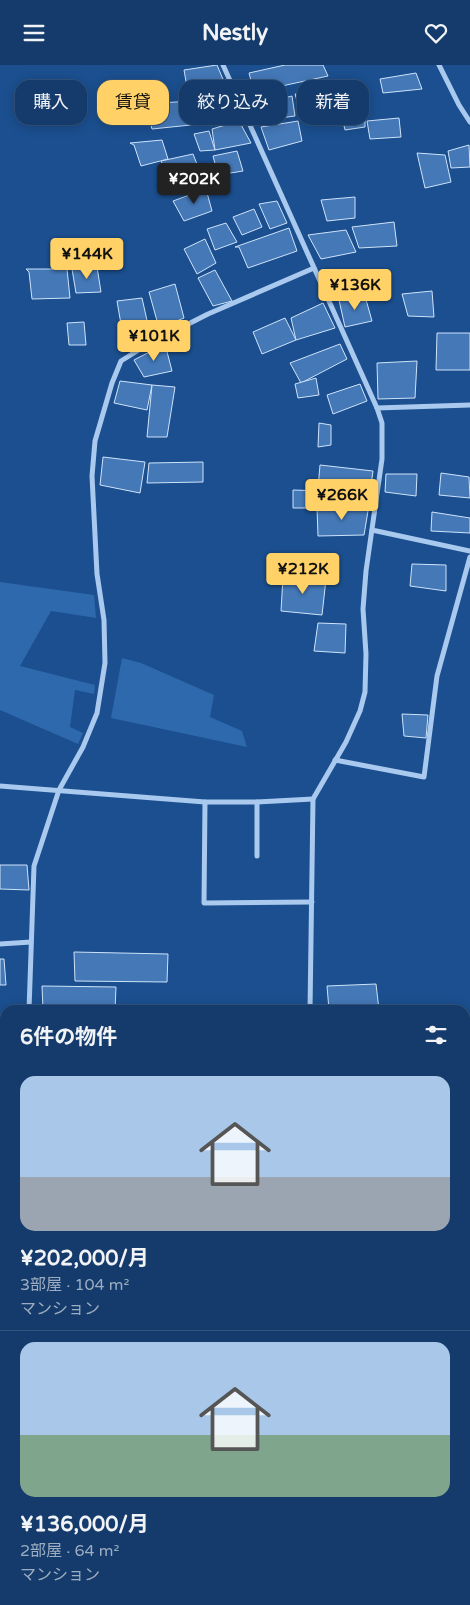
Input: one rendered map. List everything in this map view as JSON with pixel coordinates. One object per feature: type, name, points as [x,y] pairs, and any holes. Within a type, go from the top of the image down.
[{"type":"street","points":[[224,65],[382,423],[382,459],[364,609],[365,692],[360,711],[346,742],[313,799],[310,1005]]},
{"type":"street","points":[[439,65],[459,105],[470,122]]},
{"type":"street","points":[[29,1005],[34,866],[59,790],[83,747],[96,713],[105,663],[104,620],[97,574],[92,476],[95,441],[112,383],[121,361],[145,346],[208,314],[314,268]]},
{"type":"street","points":[[377,408],[470,405]]},
{"type":"street","points":[[372,530],[470,551]]},
{"type":"street","points":[[335,760],[424,777],[437,676],[470,557]]},
{"type":"street","points":[[0,786],[205,802],[313,799]]},
{"type":"street","points":[[205,802],[204,903],[312,902]]},
{"type":"street","points":[[257,802],[258,856]]},
{"type":"street","points":[[0,944],[31,942]]},
{"type":"shaded area","points":[[0,582],[94,595],[96,618],[51,611],[20,666],[95,685],[94,694],[75,690],[70,727],[83,733],[78,744],[0,710]]},
{"type":"shaded area","points":[[122,658],[141,663],[214,695],[210,717],[242,731],[247,747],[111,718]]},
{"type":"building","points":[[217,65],[223,80],[186,80],[184,70]]},
{"type":"building","points":[[285,65],[323,65],[328,76],[310,80],[297,80],[297,83],[287,85],[287,80],[251,80],[249,73]]},
{"type":"building","points":[[416,73],[422,89],[383,93],[380,79]]},
{"type":"building","points":[[292,96],[295,116],[287,117],[287,97]]},
{"type":"building","points":[[169,102],[179,102],[179,125],[191,125],[152,129],[151,125],[169,125]]},
{"type":"building","points":[[399,118],[401,137],[370,139],[368,125],[369,121]]},
{"type":"building","points":[[297,121],[302,141],[269,150],[261,127],[287,125],[287,123]]},
{"type":"building","points":[[226,125],[241,125],[251,143],[215,150],[212,129]]},
{"type":"building","points":[[344,125],[365,125],[365,127],[345,130]]},
{"type":"building","points":[[209,131],[215,150],[200,151],[194,134]]},
{"type":"building","points":[[162,140],[168,159],[141,166],[134,145],[130,143]]},
{"type":"building","points":[[469,145],[470,167],[451,168],[448,151]]},
{"type":"building","points":[[237,151],[243,171],[218,175],[213,156]]},
{"type":"building","points":[[417,153],[445,155],[451,182],[425,188]]},
{"type":"building","points":[[193,154],[202,177],[172,185],[161,161]]},
{"type":"building","points":[[206,189],[212,211],[184,221],[173,201]]},
{"type":"building","points":[[355,197],[355,218],[327,221],[321,200]]},
{"type":"building","points":[[277,201],[287,223],[270,229],[259,204]]},
{"type":"building","points":[[254,209],[262,227],[242,235],[233,217]]},
{"type":"building","points":[[394,222],[397,246],[359,248],[352,227]]},
{"type":"building","points":[[226,223],[237,242],[215,250],[207,229]]},
{"type":"building","points":[[289,228],[297,251],[248,268],[239,247],[235,247]]},
{"type":"building","points":[[346,230],[356,252],[321,259],[308,235]]},
{"type":"building","points":[[205,239],[216,263],[197,274],[184,249]]},
{"type":"building","points":[[97,267],[101,292],[76,293],[72,269]]},
{"type":"building","points":[[26,269],[67,269],[70,298],[32,299],[29,272]]},
{"type":"building","points":[[215,270],[232,301],[213,306],[198,278]]},
{"type":"building","points":[[175,284],[184,318],[159,328],[149,292]]},
{"type":"building","points":[[432,291],[434,317],[408,316],[402,294]]},
{"type":"building","points":[[365,296],[372,321],[345,327],[339,300]]},
{"type":"building","points":[[142,298],[148,325],[122,330],[117,301]]},
{"type":"building","points":[[323,303],[335,328],[296,340],[291,318]]},
{"type":"building","points":[[285,318],[296,340],[262,354],[253,332]]},
{"type":"building","points":[[84,322],[86,345],[69,345],[67,323]]},
{"type":"building","points":[[437,333],[470,333],[470,370],[436,370]]},
{"type":"building","points":[[165,344],[172,371],[144,377],[134,360]]},
{"type":"building","points":[[340,344],[347,359],[301,383],[290,363]]},
{"type":"building","points":[[417,361],[415,398],[378,399],[377,363]]},
{"type":"building","points":[[316,378],[319,395],[298,398],[295,384]]},
{"type":"building","points":[[120,381],[152,385],[147,410],[114,403]]},
{"type":"building","points":[[360,384],[367,401],[333,414],[327,395]]},
{"type":"building","points":[[152,385],[175,387],[167,437],[147,437]]},
{"type":"building","points":[[319,423],[331,425],[331,445],[318,447]]},
{"type":"building","points":[[103,457],[145,462],[140,493],[100,485]]},
{"type":"building","points":[[203,462],[203,482],[147,483],[149,463]]},
{"type":"building","points":[[320,465],[373,471],[370,493],[318,488]]},
{"type":"building","points":[[441,473],[469,477],[470,498],[439,495]]},
{"type":"building","points":[[386,474],[417,474],[416,496],[385,492]]},
{"type":"building","points":[[293,490],[322,491],[323,508],[293,508]]},
{"type":"building","points":[[369,505],[364,535],[318,536],[317,508]]},
{"type":"building","points":[[432,512],[470,518],[470,533],[431,531]]},
{"type":"building","points":[[412,564],[446,565],[446,591],[410,586]]},
{"type":"building","points":[[283,577],[326,579],[322,615],[281,611]]},
{"type":"building","points":[[318,623],[346,624],[345,653],[314,651]]},
{"type":"building","points":[[402,714],[428,715],[426,738],[404,736]]},
{"type":"building","points":[[0,865],[27,865],[29,890],[0,889]]},
{"type":"building","points":[[74,952],[168,954],[167,982],[75,981]]},
{"type":"building","points":[[0,959],[4,959],[6,985],[0,985]]},
{"type":"building","points":[[376,984],[378,1005],[329,1005],[327,986]]},
{"type":"building","points":[[42,986],[116,987],[115,1005],[43,1005]]}]
